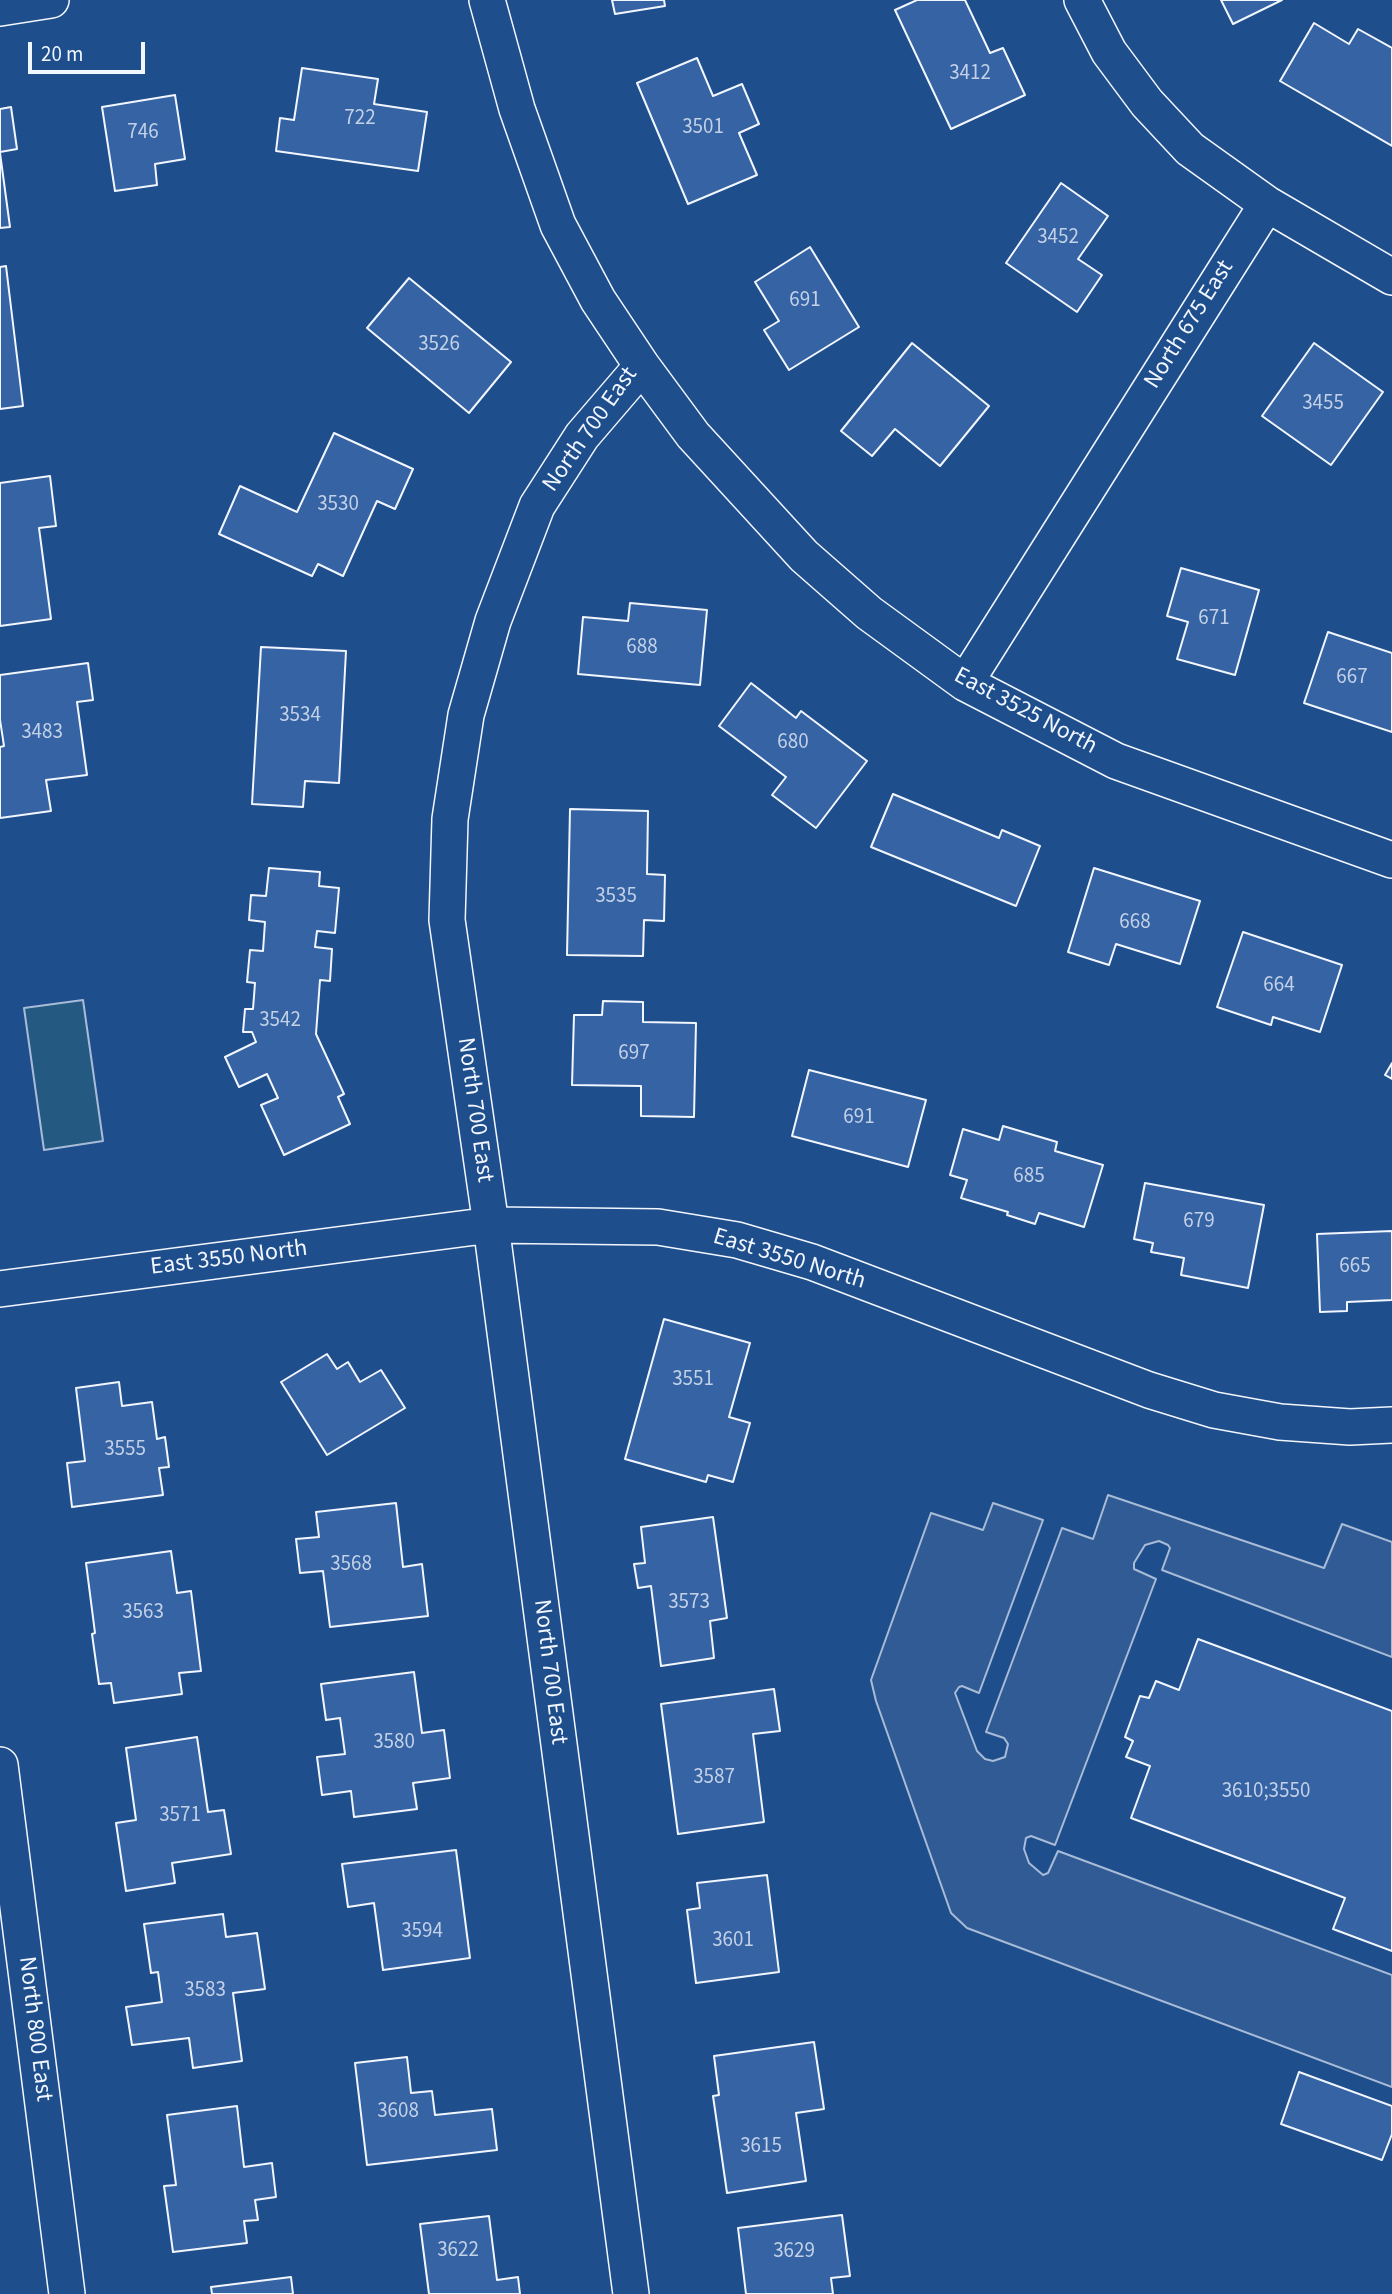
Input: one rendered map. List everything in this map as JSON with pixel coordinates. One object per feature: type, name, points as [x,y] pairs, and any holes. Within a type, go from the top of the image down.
[{"type":"street","points":[[0,8],[51,0]]},
{"type":"street","name":"North 700 East","points":[[487,0],[517,109],[558,225],[598,300],[642,366],[582,436],[537,506],[494,621],[466,715],[450,819],[447,920],[491,1225],[631,2294]]},
{"type":"street","points":[[1082,0],[1109,52],[1147,103],[1190,149],[1267,204],[1392,277]]},
{"type":"street","name":"North 675 East","points":[[965,683],[1267,204]]},
{"type":"street","name":"East 3525 North","points":[[642,366],[693,435],[804,556],[869,614],[965,683],[1116,761],[1392,860]]},
{"type":"street","name":"East 3550 North","points":[[0,1289],[491,1225],[658,1227],[737,1240],[812,1262],[1149,1390],[1214,1409],[1280,1422],[1350,1427],[1392,1425]]},
{"type":"street","name":"North 800 East","points":[[0,1765],[5,1849],[67,2294]]},
{"type":"shaded area","points":[[83,1000],[103,1141],[44,1150],[24,1008]]},
{"type":"shaded area","points":[[1108,1495],[1324,1568],[1342,1524],[1392,1542],[1392,1657],[1162,1570],[1170,1548],[1168,1545],[1159,1541],[1145,1545],[1134,1563],[1134,1569],[1156,1579],[1055,1845],[1031,1836],[1026,1838],[1024,1849],[1029,1863],[1043,1875],[1048,1873],[1058,1851],[1392,1975],[1392,2087],[967,1928],[951,1913],[871,1680],[931,1513],[983,1530],[993,1503],[1043,1520],[979,1693],[962,1686],[955,1693],[977,1751],[985,1759],[993,1761],[1005,1757],[1008,1744],[1004,1738],[986,1732],[1062,1528],[1093,1539]]},
{"type":"building","points":[[612,0],[664,0],[665,6],[615,14]]},
{"type":"building","points":[[917,0],[965,0],[990,53],[1003,48],[1025,95],[951,129],[895,10]]},
{"type":"building","points":[[1221,0],[1282,0],[1233,24]]},
{"type":"building","points":[[1314,23],[1349,44],[1358,29],[1392,48],[1392,146],[1280,81]]},
{"type":"building","points":[[697,58],[713,96],[742,84],[759,124],[739,133],[757,175],[688,204],[637,83]]},
{"type":"building","points":[[302,68],[378,79],[374,104],[427,112],[418,171],[276,151],[280,118],[294,120]]},
{"type":"building","points":[[175,95],[185,159],[155,164],[157,185],[115,191],[102,107]]},
{"type":"building","points":[[11,107],[17,149],[0,152],[0,109]]},
{"type":"building","points":[[0,153],[10,227],[0,228]]},
{"type":"building","points":[[1061,183],[1108,216],[1078,259],[1102,275],[1077,312],[1006,263]]},
{"type":"building","points":[[810,247],[859,327],[789,370],[764,330],[779,321],[755,282]]},
{"type":"building","points":[[6,266],[23,406],[0,409],[0,267]]},
{"type":"building","points":[[409,278],[511,362],[469,413],[367,328]]},
{"type":"building","points":[[912,343],[989,406],[940,466],[895,429],[872,456],[841,431]]},
{"type":"building","points":[[1314,343],[1383,392],[1331,465],[1262,416]]},
{"type":"building","points":[[334,433],[413,469],[395,509],[377,501],[343,576],[318,564],[312,576],[219,534],[240,486],[297,512]]},
{"type":"building","points":[[50,476],[56,526],[39,528],[51,619],[0,626],[0,483]]},
{"type":"building","points":[[1181,568],[1259,590],[1235,675],[1177,659],[1188,622],[1167,616]]},
{"type":"building","points":[[630,603],[707,610],[700,685],[578,674],[583,617],[628,621]]},
{"type":"building","points":[[1328,632],[1392,653],[1392,732],[1304,703]]},
{"type":"building","points":[[261,647],[346,651],[339,783],[305,781],[303,807],[252,804]]},
{"type":"building","points":[[88,663],[93,700],[77,702],[87,775],[46,780],[51,811],[0,818],[0,747],[4,746],[0,720],[0,675]]},
{"type":"building","points":[[751,683],[796,718],[801,711],[867,761],[816,828],[772,795],[786,777],[719,726]]},
{"type":"building","points":[[893,794],[999,838],[1002,830],[1040,846],[1016,906],[871,847]]},
{"type":"building","points":[[570,809],[648,811],[647,874],[665,875],[664,921],[644,920],[643,956],[567,955]]},
{"type":"building","points":[[269,868],[320,872],[319,886],[339,888],[335,933],[317,931],[315,947],[332,949],[330,981],[320,980],[316,1034],[344,1094],[338,1097],[350,1124],[284,1155],[261,1105],[278,1098],[267,1074],[239,1087],[225,1057],[256,1042],[252,1032],[243,1032],[245,1009],[253,1009],[255,983],[247,982],[250,950],[263,951],[265,922],[249,920],[251,895],[266,896]]},
{"type":"building","points":[[1094,868],[1200,901],[1180,964],[1116,944],[1109,965],[1068,952]]},
{"type":"building","points":[[1243,932],[1342,965],[1320,1032],[1273,1017],[1271,1025],[1217,1007]]},
{"type":"building","points":[[603,1001],[643,1002],[643,1022],[696,1023],[694,1117],[641,1116],[641,1086],[572,1085],[574,1015],[602,1015]]},
{"type":"building","points":[[1392,1063],[1392,1079],[1385,1075]]},
{"type":"building","points":[[809,1070],[926,1100],[908,1167],[792,1136]]},
{"type":"building","points":[[1003,1126],[1057,1142],[1055,1151],[1103,1165],[1084,1227],[1039,1213],[1035,1224],[1007,1215],[1008,1212],[961,1198],[967,1180],[950,1175],[963,1129],[999,1140]]},
{"type":"building","points":[[1145,1183],[1264,1205],[1248,1288],[1181,1275],[1184,1258],[1151,1252],[1153,1243],[1134,1239]]},
{"type":"building","points":[[1392,1231],[1392,1300],[1347,1302],[1347,1311],[1320,1312],[1317,1234]]},
{"type":"building","points":[[664,1319],[750,1343],[729,1417],[750,1423],[733,1482],[708,1475],[706,1482],[625,1459]]},
{"type":"building","points":[[327,1354],[337,1369],[348,1362],[360,1382],[381,1370],[405,1408],[327,1455],[281,1382]]},
{"type":"building","points":[[119,1382],[122,1406],[152,1402],[157,1439],[165,1437],[169,1467],[159,1468],[163,1495],[72,1507],[67,1463],[85,1461],[76,1388]]},
{"type":"building","points":[[396,1503],[403,1567],[422,1564],[428,1616],[330,1627],[323,1571],[300,1573],[296,1539],[319,1537],[316,1512]]},
{"type":"building","points":[[713,1517],[727,1618],[710,1621],[714,1658],[661,1666],[651,1586],[638,1588],[634,1564],[645,1563],[641,1527]]},
{"type":"building","points":[[171,1551],[177,1593],[191,1591],[201,1671],[179,1673],[182,1694],[114,1703],[111,1683],[99,1684],[86,1563]]},
{"type":"building","points":[[1198,1639],[1392,1711],[1392,1951],[1333,1929],[1345,1898],[1131,1818],[1150,1766],[1126,1757],[1133,1741],[1125,1737],[1140,1696],[1149,1698],[1156,1681],[1179,1690]]},
{"type":"building","points":[[414,1672],[422,1733],[444,1730],[450,1778],[413,1783],[417,1809],[354,1817],[351,1791],[322,1795],[317,1757],[345,1754],[340,1718],[326,1720],[321,1684]]},
{"type":"building","points":[[774,1689],[780,1731],[753,1734],[764,1822],[678,1834],[661,1704]]},
{"type":"building","points":[[197,1737],[208,1812],[224,1810],[231,1854],[172,1863],[175,1883],[126,1891],[116,1823],[136,1820],[126,1748]]},
{"type":"building","points":[[456,1850],[470,1958],[383,1970],[374,1903],[348,1907],[342,1864]]},
{"type":"building","points":[[767,1875],[779,1972],[696,1983],[687,1910],[700,1908],[697,1883]]},
{"type":"building","points":[[223,1914],[226,1937],[257,1933],[265,1989],[233,1993],[242,2061],[193,2068],[189,2038],[132,2045],[126,2007],[162,2002],[158,1972],[151,1973],[144,1924]]},
{"type":"building","points":[[814,2042],[824,2109],[796,2113],[806,2181],[727,2193],[713,2096],[719,2095],[714,2056]]},
{"type":"building","points":[[407,2057],[411,2093],[432,2091],[435,2115],[492,2109],[497,2150],[367,2165],[355,2063]]},
{"type":"building","points":[[1299,2072],[1392,2106],[1392,2134],[1382,2160],[1281,2124]]},
{"type":"building","points":[[237,2106],[244,2167],[272,2163],[276,2197],[255,2200],[258,2220],[244,2221],[247,2243],[173,2252],[164,2186],[176,2185],[167,2115]]},
{"type":"building","points":[[842,2215],[850,2276],[831,2278],[833,2294],[746,2294],[738,2228]]},
{"type":"building","points":[[489,2216],[497,2280],[518,2277],[520,2294],[429,2294],[420,2224]]},
{"type":"building","points":[[291,2277],[293,2294],[212,2294],[211,2287]]}]
